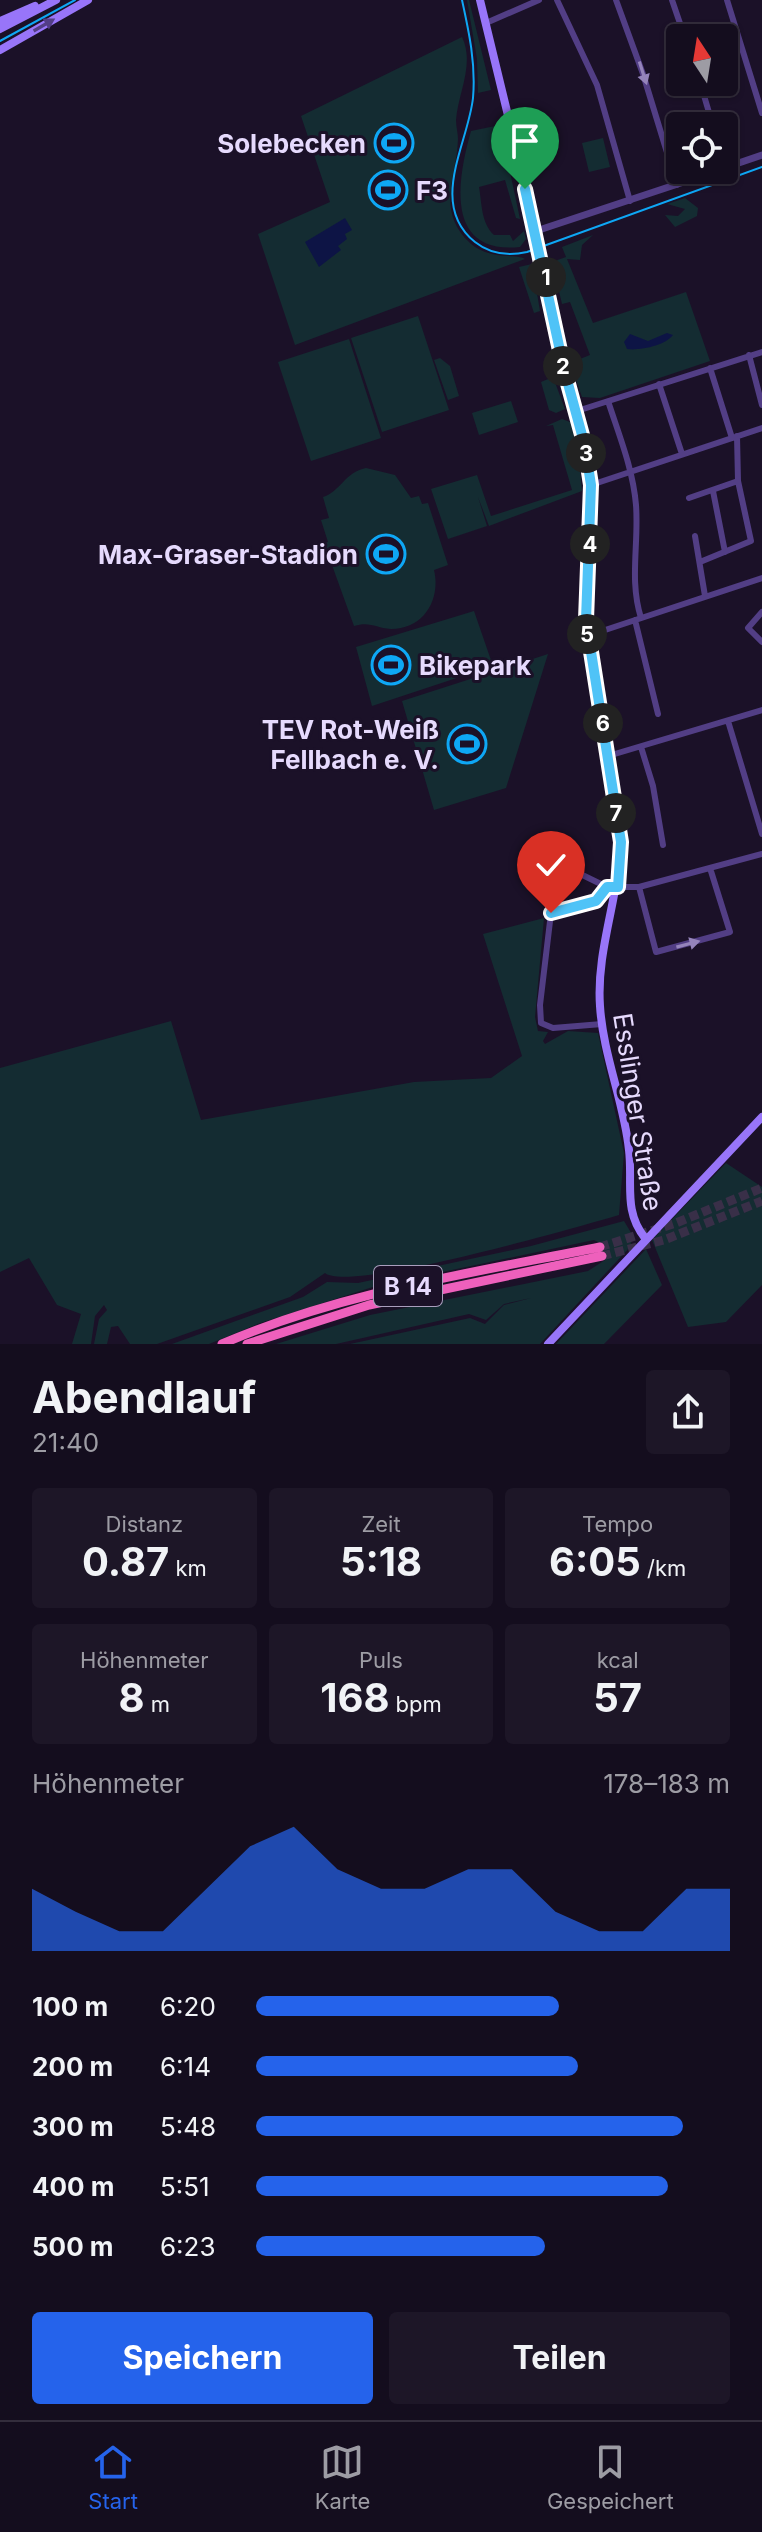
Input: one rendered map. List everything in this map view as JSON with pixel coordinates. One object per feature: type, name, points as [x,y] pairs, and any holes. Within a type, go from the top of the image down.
[{"type":"highway","name":"B 14","points":[[222,1344],[298,1315],[378,1292],[601,1252],[369,1305],[247,1344]]},
{"type":"main road","points":[[0,21],[54,0]]},
{"type":"main road","points":[[0,29],[54,0]]},
{"type":"main road","points":[[0,50],[88,0]]},
{"type":"main road","name":"Esslinger Straße","points":[[480,0],[536,231],[591,485],[587,636],[621,842],[618,887],[599,989],[602,1024],[629,1148],[631,1215],[645,1238]]},
{"type":"main road","points":[[548,1344],[762,1117]]},
{"type":"street","points":[[17,12],[39,0]]},
{"type":"street","points":[[486,23],[539,0]]},
{"type":"street","points":[[557,0],[597,85],[630,201]]},
{"type":"street","points":[[536,231],[677,185],[643,74],[616,0]]},
{"type":"street","points":[[672,0],[680,24]]},
{"type":"street","points":[[727,0],[762,113]]},
{"type":"street","points":[[738,163],[762,155]]},
{"type":"street","points":[[577,411],[762,352]]},
{"type":"street","points":[[749,355],[762,405]]},
{"type":"street","points":[[700,562],[751,541],[738,481],[735,437],[710,368]]},
{"type":"street","points":[[659,384],[682,454]]},
{"type":"street","points":[[608,401],[630,472],[637,523],[633,594],[658,714]]},
{"type":"street","points":[[591,485],[762,428]]},
{"type":"street","points":[[689,498],[738,481]]},
{"type":"street","points":[[713,491],[725,552]]},
{"type":"street","points":[[695,536],[705,596]]},
{"type":"street","points":[[587,636],[762,578]]},
{"type":"street","points":[[762,612],[748,628],[762,642]]},
{"type":"street","points":[[608,756],[762,710]]},
{"type":"street","points":[[728,721],[762,834]]},
{"type":"street","points":[[641,747],[653,786],[663,845]]},
{"type":"street","points":[[566,867],[607,887],[639,887],[762,854]]},
{"type":"street","points":[[639,887],[656,952],[730,932],[710,868]]},
{"type":"street","points":[[602,1024],[553,1028],[541,1023],[539,1015],[551,913],[596,901],[607,887]]},
{"type":"green space","points":[[467,0],[491,90],[478,93],[477,59]]},
{"type":"green space","name":"F3","points":[[462,37],[467,58],[456,120],[457,153],[450,193],[453,218],[459,231],[478,249],[525,259],[295,345],[258,234],[330,202],[301,116]]},
{"type":"green space","points":[[500,125],[520,219],[516,218],[505,180],[479,187],[484,219],[494,235],[510,235],[513,241],[524,231],[526,239],[520,247],[495,246],[478,239],[467,226],[462,209],[462,170],[471,131]]},
{"type":"green space","points":[[603,138],[610,167],[589,172],[582,143]]},
{"type":"green space","points":[[685,198],[698,208],[697,216],[675,227],[665,215],[678,216],[685,209],[667,204]]},
{"type":"green space","points":[[593,235],[582,245],[580,260],[567,259],[593,323],[686,292],[710,361],[600,398],[582,397],[570,363],[590,355],[570,302],[562,304],[552,262],[566,257],[562,247]]},
{"type":"green space","points":[[532,264],[540,311],[534,313],[519,267]]},
{"type":"green space","points":[[418,316],[449,410],[382,432],[351,338]]},
{"type":"green space","points":[[349,339],[381,438],[311,461],[278,362]]},
{"type":"green space","points":[[440,358],[450,366],[459,396],[448,400],[434,360]]},
{"type":"green space","points":[[553,377],[565,409],[556,413],[549,410],[541,382]]},
{"type":"green space","points":[[511,401],[518,422],[479,435],[472,413]]},
{"type":"green space","points":[[562,419],[570,422],[578,450],[582,491],[489,526],[478,497],[487,526],[448,539],[431,489],[477,475],[491,516],[572,490],[553,425],[546,426]]},
{"type":"green space","name":"Max-Graser-Stadion","points":[[366,468],[395,475],[411,498],[419,496],[422,504],[428,503],[448,565],[434,570],[435,591],[428,610],[413,624],[403,628],[364,624],[354,626],[324,543],[328,542],[321,520],[329,518],[323,497]]},
{"type":"green space","points":[[474,611],[493,666],[372,706],[356,647]]},
{"type":"green space","name":"TEV Rot-Weiß Fellbach e. V.","points":[[548,654],[506,788],[434,810],[402,701]]},
{"type":"green space","points":[[544,918],[535,1017],[538,1031],[548,1032],[543,1041],[545,1044],[568,1031],[598,1033],[624,1153],[619,1215],[418,1267],[343,1277],[325,1273],[290,1297],[157,1344],[130,1344],[118,1326],[111,1327],[107,1344],[94,1344],[99,1319],[107,1310],[104,1305],[95,1316],[91,1344],[72,1344],[81,1314],[57,1305],[29,1258],[0,1272],[0,1068],[171,1021],[201,1120],[414,1082],[491,1078],[522,1056],[483,934]]},
{"type":"green space","points":[[726,1163],[762,1187],[762,1285],[726,1322],[688,1327],[652,1240]]},
{"type":"green space","points":[[624,1221],[633,1236],[630,1247],[540,1344],[350,1344],[470,1318],[485,1324],[504,1305],[531,1298],[504,1304],[486,1320],[469,1314],[336,1344],[276,1344],[370,1315],[588,1271],[605,1260],[602,1244],[594,1240],[376,1286],[260,1323],[209,1344],[172,1344],[303,1297],[327,1282],[358,1283],[531,1246]]},
{"type":"green space","points":[[646,1249],[662,1285],[604,1344],[556,1344]]},
{"type":"shaded area","points":[[345,218],[352,230],[345,234],[347,239],[338,246],[341,250],[319,267],[305,242]]},
{"type":"shaded area","points":[[667,333],[673,335],[670,339],[645,348],[627,349],[624,342],[630,334],[648,341]]},
{"type":"tunnel","points":[[600,1247],[676,1223],[762,1188]]},
{"type":"tunnel","points":[[602,1256],[664,1240],[762,1201]]},
{"type":"tram line","points":[[0,41],[75,0]]},
{"type":"tram line","points":[[462,0],[474,85],[452,192],[454,210],[461,227],[481,246],[500,253],[527,252],[762,167]]},
{"type":"place","name":"Solebecken","points":[[394,143]]},
{"type":"place","name":"F3","points":[[388,190]]},
{"type":"place","name":"Max-Graser-Stadion","points":[[386,554]]},
{"type":"place","name":"Bikepark","points":[[391,665]]},
{"type":"place","name":"TEV Rot-Weiß Fellbach e. V.","points":[[467,744]]},
{"type":"route","points":[[525,189],[564,369],[585,446],[591,485],[587,636],[621,842],[618,887],[607,887],[596,901],[551,913]]}]
